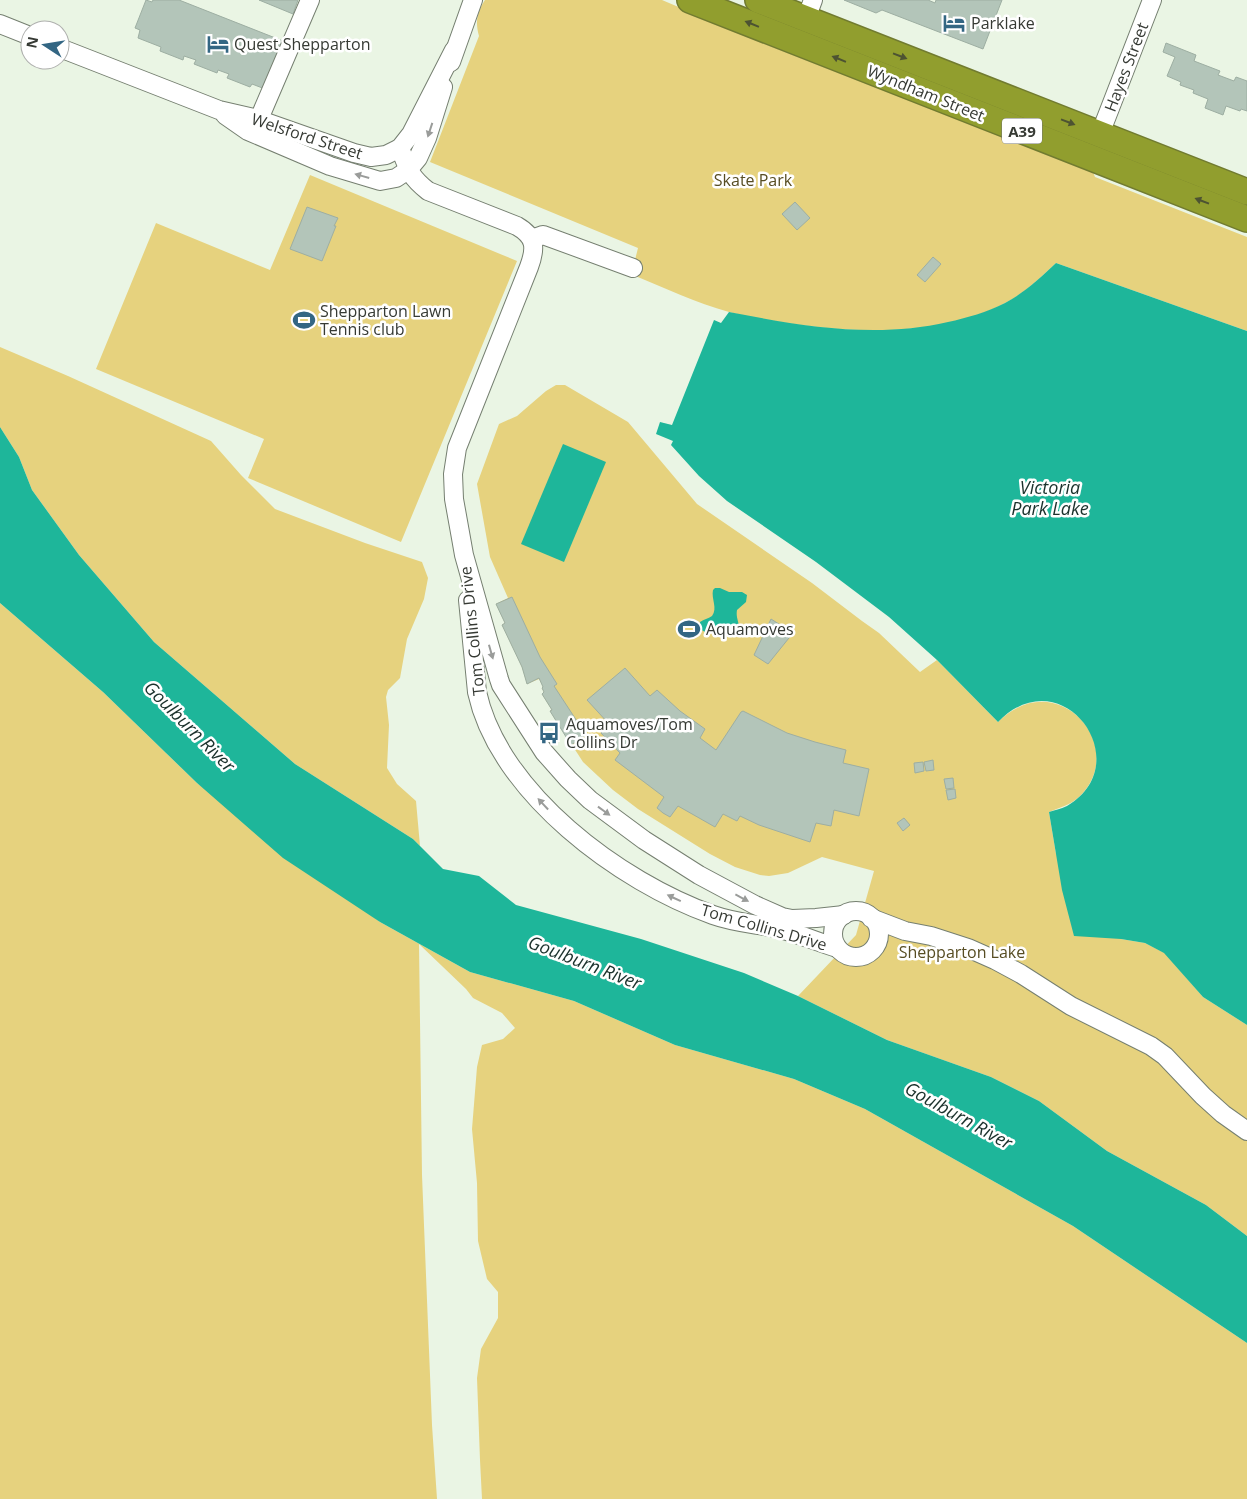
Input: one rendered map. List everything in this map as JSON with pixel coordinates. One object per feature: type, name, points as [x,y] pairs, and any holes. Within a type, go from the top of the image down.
[{"type":"highway","name":"Wyndham Street","points":[[690,0],[1247,219]]},
{"type":"highway","name":"Wyndham Street","points":[[758,0],[810,10],[1100,134],[1247,192]]},
{"type":"highway","points":[[797,42],[810,10]]},
{"type":"highway","points":[[1090,158],[1100,134]]},
{"type":"street","points":[[259,120],[310,0]]},
{"type":"street","points":[[408,170],[418,158],[427,138],[454,50],[473,0]]},
{"type":"street","name":"Hayes Street","points":[[1100,134],[1152,0]]},
{"type":"street","points":[[0,24],[20,32]]},
{"type":"street","points":[[454,50],[411,134],[400,148],[408,170],[417,182],[428,191],[517,226],[527,232],[532,240],[543,235],[633,268]]},
{"type":"street","name":"Welsford Street","points":[[70,52],[219,110],[259,120],[354,153],[371,157],[386,155],[400,148]]},
{"type":"street","name":"Welsford Street","points":[[219,110],[248,131],[330,166],[360,176],[380,181],[396,178],[408,170]]},
{"type":"street","name":"Tom Collins Drive","points":[[532,240],[534,252],[529,267],[457,448],[453,474],[454,499],[464,555],[477,692],[480,706],[491,734],[504,757],[521,779],[575,834],[613,863],[653,888],[714,915],[780,929],[837,948]]},
{"type":"street","name":"Tom Collins Drive","points":[[464,555],[501,685],[544,752],[590,800],[644,840],[698,875],[755,905],[792,919],[844,915]]},
{"type":"street","points":[[906,931],[887,935],[872,951],[858,957],[850,957],[843,954],[837,948],[833,934],[834,926],[838,920],[851,912],[858,912],[906,931],[931,936],[968,948],[1002,964],[1071,1006],[1151,1046],[1165,1056],[1223,1114],[1247,1131]]},
{"type":"street","points":[[871,918],[878,930],[876,945]]},
{"type":"green space","name":"Skate Park","points":[[485,0],[662,0],[768,45],[1093,172],[1095,177],[1247,237],[1247,331],[1056,263],[1019,295],[978,315],[949,323],[918,328],[886,330],[823,328],[737,314],[693,300],[633,275],[638,248],[430,162],[479,36],[478,17]]},
{"type":"green space","name":"Shepparton Lawn Tennis club","points":[[310,175],[517,261],[401,542],[248,478],[264,439],[96,369],[156,223],[270,270]]},
{"type":"green space","points":[[0,347],[211,441],[275,509],[422,562],[428,578],[424,599],[407,639],[400,678],[388,690],[386,697],[389,725],[387,768],[397,784],[416,801],[420,846],[413,839],[295,764],[154,642],[79,555],[32,490],[19,457],[0,427]]},
{"type":"green space","name":"Shepparton Lake","points":[[556,385],[565,385],[628,422],[697,504],[812,583],[879,633],[920,672],[937,660],[998,722],[1021,706],[1043,702],[1063,707],[1080,719],[1092,736],[1097,756],[1093,777],[1079,797],[1049,812],[1056,854],[1121,939],[1145,943],[1165,953],[1203,997],[1247,1025],[1247,1236],[1206,1205],[1107,1151],[1039,1101],[991,1077],[887,1040],[798,996],[856,935],[874,871],[822,857],[788,873],[769,876],[735,867],[710,854],[638,809],[613,790],[583,762],[550,711],[552,710],[542,694],[544,692],[543,686],[539,679],[527,684],[522,667],[502,625],[505,623],[496,604],[508,598],[490,557],[477,484],[499,424],[517,416],[546,391]]},
{"type":"green space","points":[[0,603],[103,692],[197,783],[380,922],[470,972],[574,1001],[675,1045],[794,1079],[865,1109],[1073,1226],[1247,1343],[1247,1499],[482,1499],[477,1378],[481,1349],[498,1318],[498,1292],[487,1279],[478,1241],[477,1183],[472,1129],[477,1067],[482,1045],[503,1039],[515,1028],[502,1013],[473,998],[419,944],[422,1175],[432,1425],[437,1499],[0,1499]]},
{"type":"water","name":"Victoria Park Lake","points":[[1056,263],[1247,331],[1247,1025],[1203,997],[1164,953],[1145,943],[1121,939],[1074,936],[1062,890],[1049,812],[1067,806],[1088,787],[1096,765],[1094,743],[1084,723],[1067,708],[1046,701],[1022,705],[998,722],[937,660],[889,617],[816,562],[727,501],[699,476],[671,445],[673,441],[656,434],[660,422],[672,425],[714,320],[721,323],[729,312],[783,322],[838,329],[893,330],[921,327],[962,319],[998,306],[1025,290]]},
{"type":"water","name":"Goulburn River","points":[[0,427],[19,457],[32,490],[79,555],[154,642],[295,764],[413,839],[443,869],[479,876],[516,905],[641,939],[744,973],[798,996],[887,1040],[991,1077],[1039,1101],[1107,1151],[1206,1205],[1247,1236],[1247,1343],[1073,1226],[865,1109],[794,1079],[675,1045],[574,1001],[470,972],[380,922],[283,858],[197,783],[103,692],[0,603]]},
{"type":"water","points":[[563,444],[606,462],[564,562],[521,544]]},
{"type":"water","points":[[715,588],[729,592],[742,592],[747,595],[746,602],[737,610],[739,630],[735,636],[705,632],[700,629],[700,622],[711,617],[714,613],[713,590]]},
{"type":"building","name":"Quest Shepparton","points":[[146,0],[152,2],[153,0],[179,0],[283,41],[265,89],[252,84],[250,87],[227,78],[229,74],[218,70],[217,73],[194,64],[196,60],[184,56],[183,60],[160,51],[161,47],[138,38],[140,30],[135,28]]},
{"type":"building","points":[[259,0],[298,0],[293,14]]},
{"type":"building","name":"Parklake","points":[[844,0],[928,0],[935,3],[936,0],[1002,0],[983,49],[882,10],[876,13]]},
{"type":"building","points":[[1166,43],[1196,55],[1194,61],[1220,71],[1218,75],[1234,81],[1236,77],[1247,81],[1247,111],[1241,109],[1240,111],[1226,106],[1223,115],[1205,108],[1208,99],[1193,93],[1194,90],[1180,85],[1181,82],[1167,76],[1175,57],[1163,52]]},
{"type":"building","points":[[795,202],[810,218],[797,230],[782,214]]},
{"type":"building","name":"Shepparton Lawn Tennis club","points":[[307,207],[338,218],[322,261],[290,249]]},
{"type":"building","points":[[933,257],[941,264],[925,282],[917,275]]},
{"type":"building","points":[[512,597],[540,657],[557,684],[554,686],[586,735],[571,745],[550,711],[552,710],[542,694],[544,692],[539,678],[527,684],[522,667],[502,625],[505,623],[496,604]]},
{"type":"building","points":[[771,619],[793,633],[768,664],[754,655]]},
{"type":"building","points":[[625,668],[650,696],[657,690],[680,711],[705,729],[700,738],[716,750],[743,711],[787,733],[846,750],[843,763],[869,769],[859,816],[834,810],[831,826],[816,823],[810,842],[759,825],[740,816],[737,821],[723,814],[715,827],[678,806],[670,817],[663,813],[657,808],[664,797],[615,760],[620,753],[601,733],[609,724],[587,700]]},
{"type":"building","points":[[933,760],[934,770],[926,771],[924,762]]},
{"type":"building","points":[[923,762],[924,771],[915,773],[914,763]]},
{"type":"building","points":[[953,778],[954,788],[946,789],[944,779]]},
{"type":"building","points":[[955,789],[956,798],[948,800],[946,790]]},
{"type":"building","points":[[904,818],[910,825],[903,831],[897,823]]},
{"type":"place","name":"Parklake","points":[[954,23]]},
{"type":"place","name":"Quest Shepparton","points":[[218,44]]},
{"type":"place","name":"Shepparton Lawn Tennis club","points":[[304,320]]},
{"type":"place","name":"Aquamoves","points":[[689,629]]},
{"type":"place","name":"Aquamoves/Tom Collins Dr","points":[[549,733]]}]
